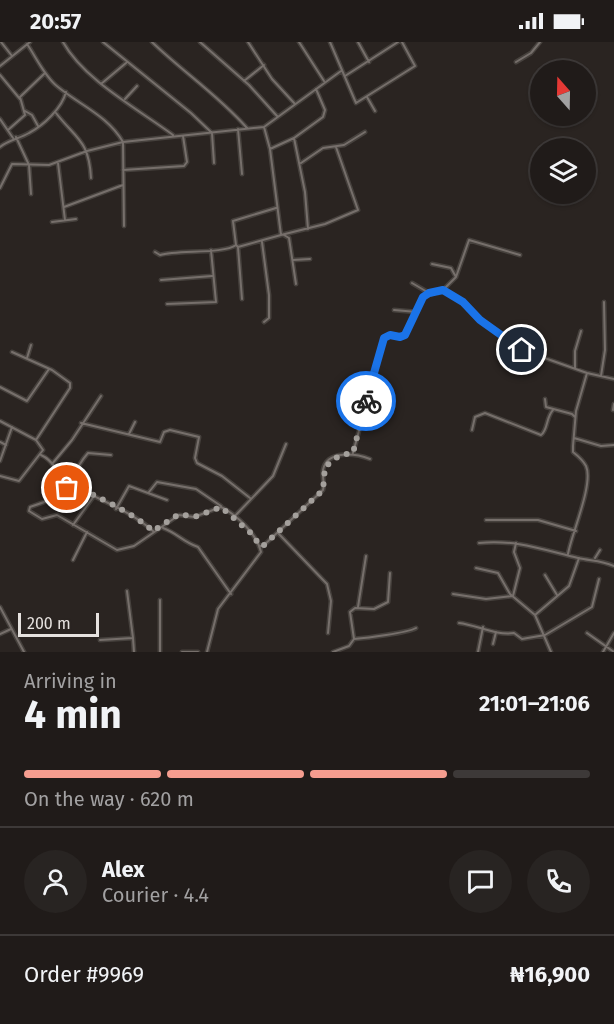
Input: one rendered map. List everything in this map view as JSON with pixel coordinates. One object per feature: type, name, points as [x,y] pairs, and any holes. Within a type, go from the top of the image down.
[{"type":"street","points":[[1,42],[12,56]]},
{"type":"street","points":[[63,42],[72,58],[101,84],[125,99],[172,135]]},
{"type":"street","points":[[104,42],[212,133],[214,163]]},
{"type":"street","points":[[152,42],[178,67],[204,85],[247,128]]},
{"type":"street","points":[[200,42],[244,81],[278,116]]},
{"type":"street","points":[[248,42],[272,79],[296,104]]},
{"type":"street","points":[[299,42],[324,81]]},
{"type":"street","points":[[330,42],[354,101],[358,102],[367,97],[415,66],[400,42],[344,76]]},
{"type":"street","points":[[358,42],[369,62]]},
{"type":"street","points":[[516,63],[531,53],[540,42]]},
{"type":"street","points":[[0,66],[29,43],[57,86],[103,118],[116,130],[123,142],[124,226]]},
{"type":"street","points":[[101,84],[127,62]]},
{"type":"street","points":[[244,81],[264,65]]},
{"type":"street","points":[[0,188],[12,164],[58,163],[87,151],[123,142],[264,127],[324,81],[341,71]]},
{"type":"street","points":[[20,99],[46,72]]},
{"type":"street","points":[[0,75],[20,99],[25,111],[24,117],[8,130]]},
{"type":"street","points":[[125,99],[137,86]]},
{"type":"street","points":[[270,149],[294,138],[325,113],[315,88]]},
{"type":"street","points":[[0,147],[12,137],[31,133],[56,112],[66,92]]},
{"type":"street","points":[[367,97],[375,111]]},
{"type":"street","points":[[25,111],[32,115],[38,126]]},
{"type":"street","points":[[56,112],[79,136],[87,151],[92,178]]},
{"type":"street","points":[[0,119],[30,165],[31,194]]},
{"type":"street","points":[[264,127],[270,149],[281,235]]},
{"type":"street","points":[[238,129],[242,174]]},
{"type":"street","points":[[301,163],[323,148],[336,147],[365,132]]},
{"type":"street","points":[[123,170],[184,166],[187,162],[183,135]]},
{"type":"street","points":[[294,138],[301,163],[308,229]]},
{"type":"street","points":[[155,252],[160,255],[224,250],[262,242],[354,214],[358,210],[336,147]]},
{"type":"street","points":[[58,163],[65,220]]},
{"type":"street","points":[[64,207],[123,185]]},
{"type":"street","points":[[242,299],[233,221],[276,208]]},
{"type":"street","points":[[52,222],[76,219]]},
{"type":"street","points":[[281,235],[288,235],[289,238],[296,284]]},
{"type":"street","points":[[353,453],[383,341],[387,336],[405,335],[423,297],[443,290],[456,277],[469,240],[520,255]]},
{"type":"street","points":[[262,242],[269,295],[269,318],[264,322]]},
{"type":"street","points":[[167,304],[214,304],[211,250]]},
{"type":"street","points":[[293,260],[310,260]]},
{"type":"street","points":[[432,264],[451,268],[456,277]]},
{"type":"street","points":[[161,280],[212,276]]},
{"type":"street","points":[[412,283],[429,293]]},
{"type":"street","points":[[443,290],[463,302],[480,320],[522,350],[587,373],[614,379]]},
{"type":"street","points":[[602,376],[605,350],[604,302]]},
{"type":"street","points":[[394,310],[417,312]]},
{"type":"street","points":[[575,369],[575,351],[581,331]]},
{"type":"street","points":[[27,358],[31,345]]},
{"type":"street","points":[[12,352],[68,380],[70,388],[36,440]]},
{"type":"street","points":[[0,387],[27,401],[49,369]]},
{"type":"street","points":[[568,554],[576,531],[587,471],[581,459],[573,452],[574,414],[587,373]]},
{"type":"street","points":[[52,464],[101,396]]},
{"type":"street","points":[[545,399],[545,406],[574,414]]},
{"type":"street","points":[[613,410],[614,405]]},
{"type":"street","points":[[472,430],[475,417],[484,413],[541,435],[545,431],[548,418],[553,410]]},
{"type":"street","points":[[0,421],[36,440],[43,450],[19,481],[0,476]]},
{"type":"street","points":[[129,434],[135,422]]},
{"type":"street","points":[[81,423],[160,442],[164,432],[170,430],[199,437],[195,458],[197,463],[222,476],[250,498]]},
{"type":"street","points":[[0,461],[13,426]]},
{"type":"street","points":[[574,438],[601,446],[614,445]]},
{"type":"street","points":[[0,442],[6,446]]},
{"type":"street","points":[[234,517],[273,476],[286,444]]},
{"type":"street","points":[[111,455],[88,453],[62,492],[29,509],[31,513],[42,519],[57,515],[117,550],[134,546],[179,514],[194,517],[221,507]]},
{"type":"street","points":[[260,546],[278,533],[323,490],[325,467],[340,455],[353,453],[370,459]]},
{"type":"street","points":[[41,455],[69,483],[135,517],[153,531]]},
{"type":"street","points":[[149,492],[157,482],[190,487],[234,517],[252,534],[260,546],[258,556],[218,609],[207,652]]},
{"type":"street","points":[[116,509],[129,486],[167,500]]},
{"type":"street","points":[[73,525],[94,495]]},
{"type":"street","points":[[486,520],[538,520],[576,531]]},
{"type":"street","points":[[162,528],[174,532],[188,544],[197,546],[231,594]]},
{"type":"street","points":[[73,560],[87,532]]},
{"type":"street","points":[[278,533],[327,584],[331,601],[328,633]]},
{"type":"street","points":[[479,543],[516,543],[579,558],[595,558],[614,565]]},
{"type":"street","points":[[513,596],[520,568],[514,552],[516,543]]},
{"type":"street","points":[[595,558],[600,550]]},
{"type":"street","points":[[358,608],[366,556]]},
{"type":"street","points":[[535,615],[568,586],[579,558]]},
{"type":"street","points":[[476,567],[498,573],[513,596],[535,615],[551,652]]},
{"type":"street","points":[[354,639],[350,614],[352,610],[374,609],[388,602],[390,573]]},
{"type":"street","points":[[545,575],[557,596]]},
{"type":"street","points":[[459,623],[496,632],[514,633],[522,639],[543,636],[592,607],[599,579]]},
{"type":"street","points":[[127,591],[134,652]]},
{"type":"street","points":[[453,594],[486,599],[513,596]]},
{"type":"street","points":[[160,600],[160,652]]},
{"type":"street","points":[[0,607],[24,652]]},
{"type":"street","points":[[478,652],[483,627]]},
{"type":"street","points":[[0,634],[12,628]]},
{"type":"street","points":[[333,652],[349,646],[354,639],[386,633],[401,633],[416,628]]},
{"type":"street","points":[[493,644],[496,632]]},
{"type":"street","points":[[588,633],[614,652]]},
{"type":"street","points":[[603,652],[614,633]]},
{"type":"street","points":[[100,640],[133,638]]},
{"type":"street","points":[[182,652],[198,652]]},
{"type":"way so far","points":[[67,488],[69,483],[94,495],[116,509],[135,517],[153,531],[162,528],[179,514],[201,516],[211,509],[221,507],[228,510],[252,534],[260,546],[263,546],[294,519],[308,501],[323,490],[323,470],[331,460],[340,455],[353,453],[366,401]]},
{"type":"route","points":[[366,401],[384,338],[390,335],[400,337],[405,335],[423,297],[429,293],[433,294],[443,290],[463,302],[480,320],[522,350]]}]
